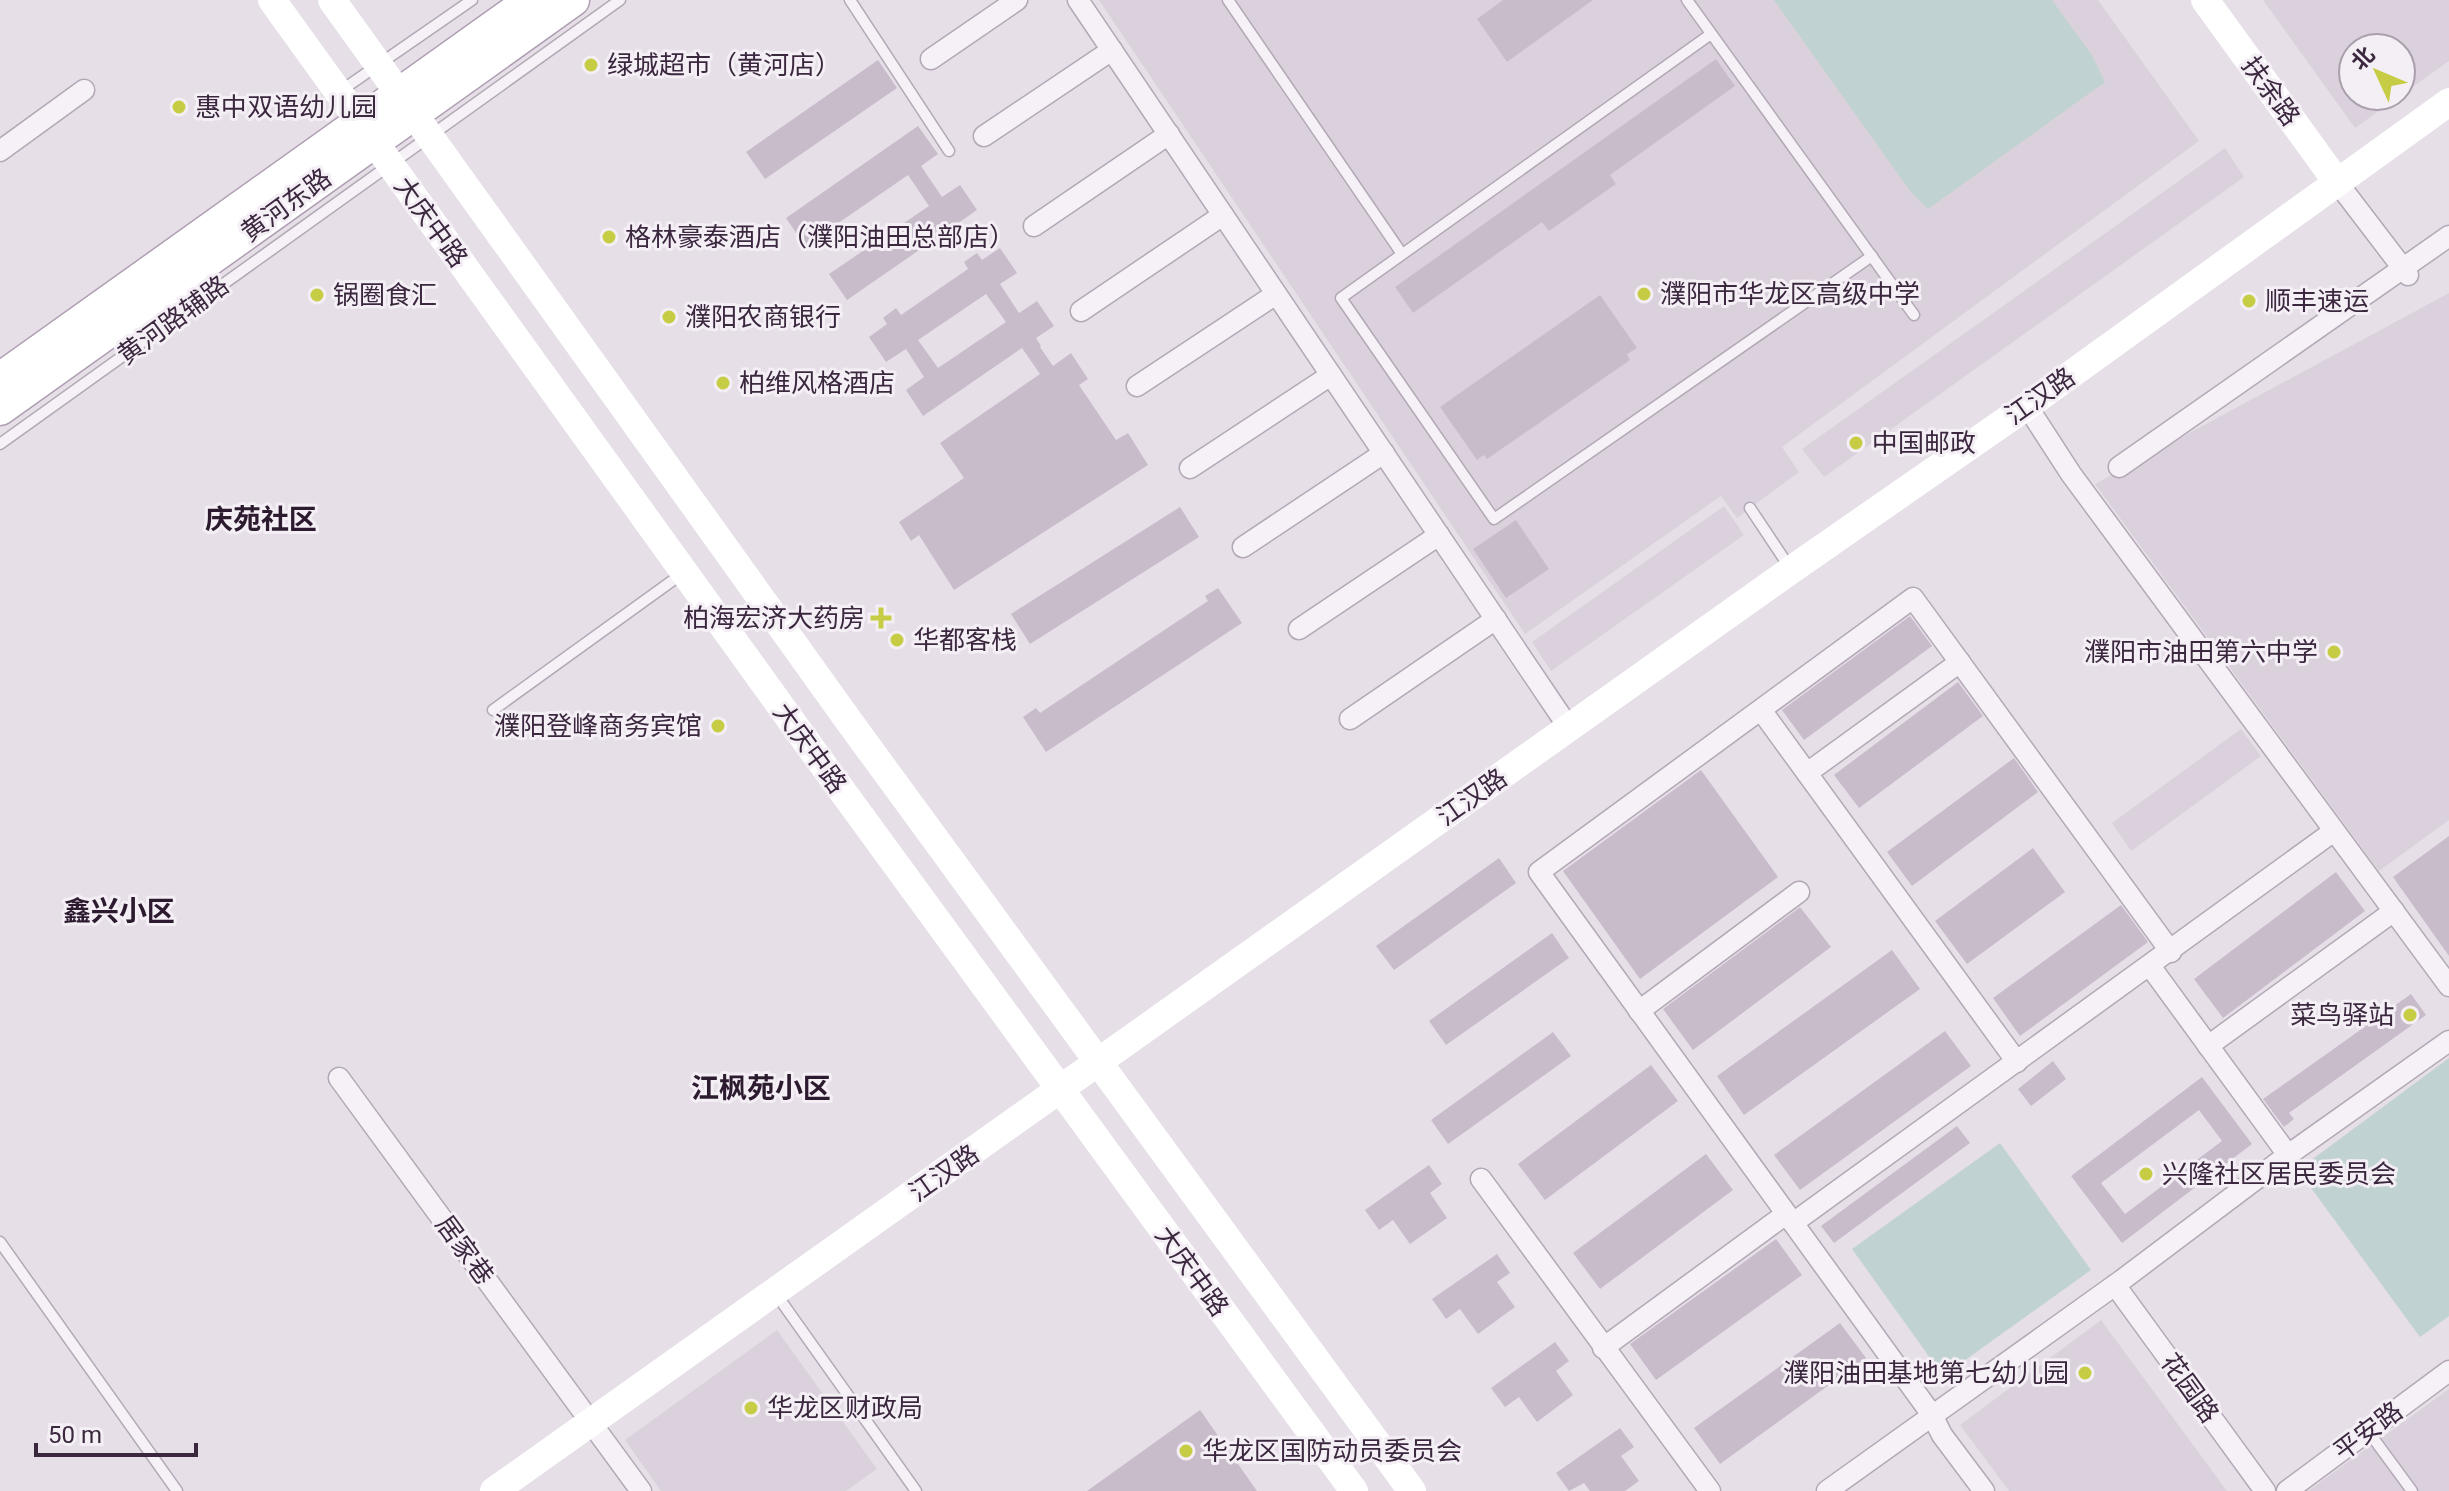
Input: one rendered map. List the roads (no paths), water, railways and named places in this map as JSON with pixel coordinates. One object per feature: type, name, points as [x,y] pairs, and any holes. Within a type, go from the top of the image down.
[{"type":"main road","name":"大庆中路","points":[[272,0],[684,572],[1354,1491]]},
{"type":"main road","name":"大庆中路","points":[[332,0],[851,724],[1412,1491]]},
{"type":"main road","name":"黄河东路","points":[[414,115],[531,0]]},
{"type":"main road","name":"黄河东路","points":[[0,409],[573,0]]},
{"type":"main road","name":"扶余路","points":[[2205,0],[2337,182]]},
{"type":"main road","name":"江汉路","points":[[494,1491],[1791,570],[2027,406],[2449,102]]},
{"type":"main road","name":"黄河东路","points":[[0,379],[375,143]]},
{"type":"street","points":[[931,59],[1017,0]]},
{"type":"street","points":[[1078,0],[1569,728]]},
{"type":"street","points":[[984,136],[1112,50]]},
{"type":"street","points":[[0,151],[84,90]]},
{"type":"street","points":[[1034,226],[1169,134]]},
{"type":"street","points":[[2337,182],[2405,272]]},
{"type":"street","points":[[1081,311],[1223,215]]},
{"type":"street","points":[[2119,467],[2405,272],[2449,236]]},
{"type":"street","points":[[1137,386],[1276,294]]},
{"type":"street","points":[[1190,468],[1331,375]]},
{"type":"street","points":[[2027,406],[2071,474],[2449,986]]},
{"type":"street","points":[[1243,547],[1384,453]]},
{"type":"street","points":[[1299,629],[1439,535]]},
{"type":"street","points":[[1984,1491],[1539,872],[1913,598],[2171,952]]},
{"type":"street","points":[[1350,719],[1496,619]]},
{"type":"street","points":[[1807,773],[1960,662]]},
{"type":"street","points":[[1761,710],[2017,1062]]},
{"type":"street","points":[[1603,1348],[2017,1062],[2334,831]]},
{"type":"street","points":[[1639,1011],[1799,892]]},
{"type":"street","points":[[2208,1046],[2394,911]]},
{"type":"street","points":[[2150,966],[2288,1155]]},
{"type":"street","points":[[1827,1491],[2449,1041]]},
{"type":"street","name":"居家巷","points":[[339,1078],[641,1491]]},
{"type":"street","points":[[1481,1179],[1710,1491]]},
{"type":"street","name":"花园路","points":[[2115,1285],[2265,1491]]},
{"type":"street","name":"平安路","points":[[2287,1491],[2449,1371]]},
{"type":"lane","points":[[339,93],[472,0]]},
{"type":"lane","name":"黄河路辅路","points":[[0,444],[414,115],[620,0]]},
{"type":"lane","points":[[850,0],[949,151]]},
{"type":"lane","points":[[1228,0],[1402,254]]},
{"type":"lane","points":[[1687,0],[1914,315]]},
{"type":"lane","points":[[1711,34],[1341,298],[1494,519],[1872,256]]},
{"type":"lane","points":[[1750,508],[1791,570]]},
{"type":"lane","points":[[493,710],[684,572]]},
{"type":"lane","points":[[0,1242],[177,1491]]},
{"type":"lane","points":[[775,1293],[916,1491]]},
{"type":"lane","points":[[2368,1431],[2412,1491]]},
{"type":"place","name":"绿城超市（黄河店）","points":[[591,65]]},
{"type":"place","name":"惠中双语幼儿园","points":[[179,107]]},
{"type":"place","name":"格林豪泰酒店（濮阳油田总部店）","points":[[609,237]]},
{"type":"place","name":"濮阳市华龙区高级中学","points":[[1644,294]]},
{"type":"place","name":"锅圈食汇","points":[[317,295]]},
{"type":"place","name":"顺丰速运","points":[[2249,301]]},
{"type":"place","name":"濮阳农商银行","points":[[669,317]]},
{"type":"place","name":"柏维风格酒店","points":[[723,383]]},
{"type":"place","name":"中国邮政","points":[[1856,443]]},
{"type":"place","name":"柏海宏济大药房","points":[[881,618]]},
{"type":"place","name":"华都客栈","points":[[897,640]]},
{"type":"place","name":"濮阳市油田第六中学","points":[[2334,652]]},
{"type":"place","name":"濮阳登峰商务宾馆","points":[[718,726]]},
{"type":"place","name":"菜鸟驿站","points":[[2410,1015]]},
{"type":"place","name":"兴隆社区居民委员会","points":[[2146,1174]]},
{"type":"place","name":"濮阳油田基地第七幼儿园","points":[[2085,1373]]},
{"type":"place","name":"华龙区财政局","points":[[751,1408]]},
{"type":"place","name":"华龙区国防动员委员会","points":[[1186,1451]]},
{"type":"district","name":"庆苑社区","points":[[261,519]]},
{"type":"district","name":"鑫兴小区","points":[[119,911]]},
{"type":"district","name":"江枫苑小区","points":[[761,1088]]}]
